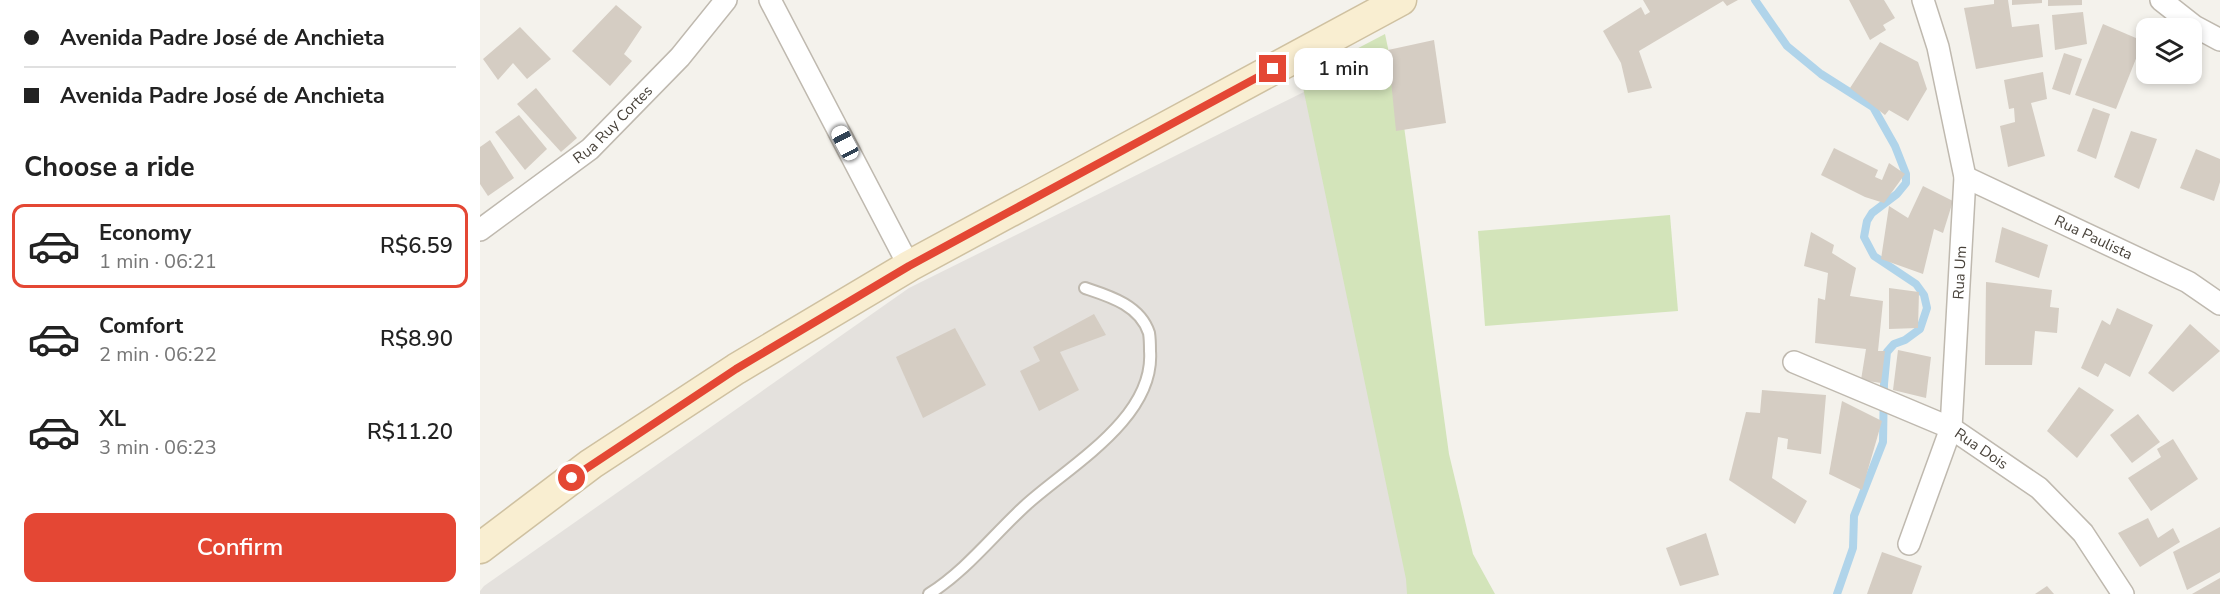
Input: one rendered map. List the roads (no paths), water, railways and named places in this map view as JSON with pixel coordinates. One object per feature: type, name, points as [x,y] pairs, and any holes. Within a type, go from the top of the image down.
[{"type":"main road","points":[[480,548],[591,464],[736,369],[909,266],[1401,0]]},
{"type":"street","name":"Rua Ruy Cortes","points":[[480,230],[590,149],[680,57],[726,0]]},
{"type":"street","points":[[770,0],[909,266]]},
{"type":"street","name":"Rua Um","points":[[1909,544],[1951,428],[1965,177],[1938,47],[1923,0]]},
{"type":"street","points":[[2161,0],[2194,26],[2220,40]]},
{"type":"street","name":"Rua Paulista","points":[[1965,177],[2188,282],[2220,304]]},
{"type":"street","name":"Rua Dois","points":[[1794,362],[1951,428],[2039,488],[2083,534],[2123,594]]},
{"type":"lane","points":[[929,594],[943,585],[985,547],[1025,505],[1110,435],[1131,410],[1145,386],[1151,357],[1149,333],[1139,315],[1120,301],[1085,288]]},
{"type":"waterway","points":[[1755,0],[1787,46],[1821,74],[1873,107],[1895,146],[1906,174],[1906,183],[1897,194],[1872,213],[1867,221],[1864,237],[1874,256],[1916,284],[1924,295],[1927,308],[1920,329],[1905,340],[1894,344],[1887,352],[1883,442],[1854,516],[1853,548],[1837,594]]}]
